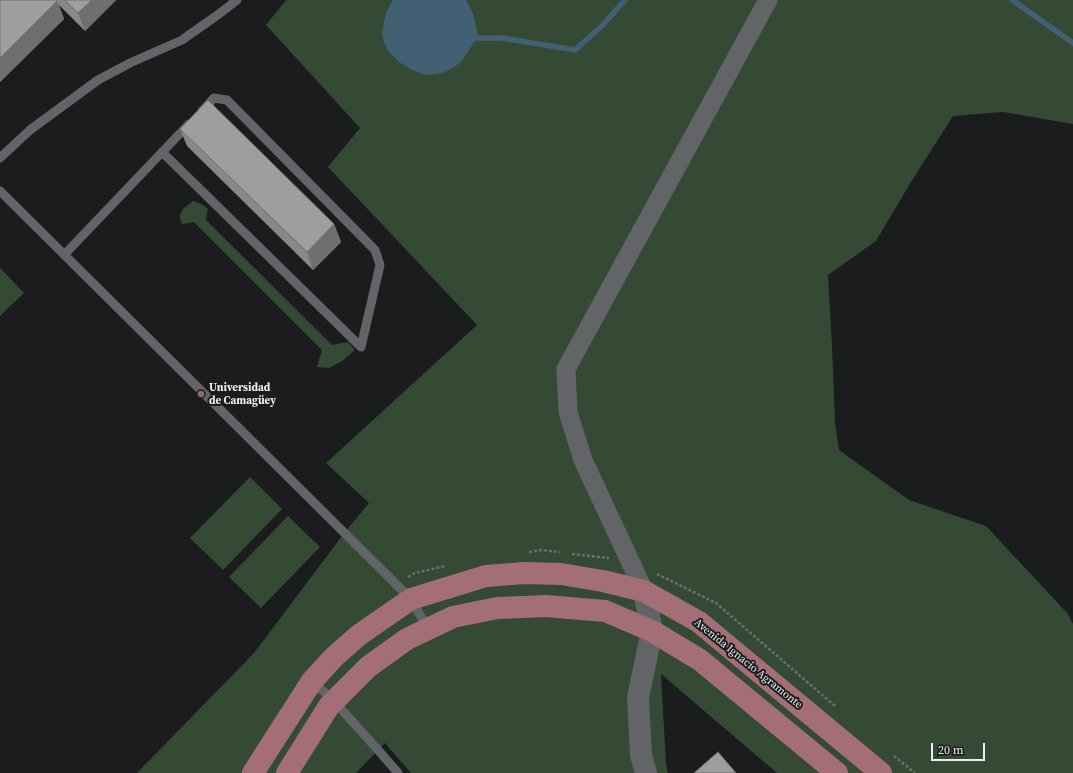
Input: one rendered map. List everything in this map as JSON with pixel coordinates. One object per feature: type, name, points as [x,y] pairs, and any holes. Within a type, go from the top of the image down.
[{"type":"main road","name":"Avenida Ignacio Agramonte","points":[[253,773],[312,681],[334,657],[359,635],[411,599],[486,576],[524,573],[575,576],[644,591],[700,622],[881,773]]},
{"type":"main road","points":[[287,773],[329,706],[368,666],[407,639],[453,618],[497,608],[546,606],[605,611],[652,631],[700,660],[837,773]]},
{"type":"street","points":[[646,773],[641,755],[638,696],[652,631],[644,591],[581,453],[568,412],[566,369],[768,0]]},
{"type":"lane","points":[[0,158],[30,130],[98,80],[130,63],[182,40],[236,0]]},
{"type":"lane","points":[[64,255],[162,152],[214,98],[226,100],[375,250],[380,265],[361,347],[162,152]]},
{"type":"lane","points":[[0,191],[395,582],[411,599],[428,629]]},
{"type":"lane","points":[[312,681],[334,701],[398,773]]},
{"type":"path","points":[[526,552],[540,550],[563,553]]},
{"type":"path","points":[[570,554],[630,561],[716,603],[835,707]]},
{"type":"path","points":[[395,582],[415,573],[445,566]]},
{"type":"path","points":[[893,755],[915,773]]},
{"type":"green space","points":[[286,0],[1073,0],[1073,124],[1003,112],[953,116],[876,241],[828,275],[835,423],[839,450],[909,500],[986,526],[1068,614],[1073,624],[1073,773],[777,773],[661,674],[666,764],[668,773],[411,773],[385,743],[356,773],[137,773],[254,653],[345,532],[369,503],[326,463],[477,325],[328,167],[360,128],[266,25]]},
{"type":"green space","points":[[193,201],[208,209],[206,220],[332,345],[348,342],[355,350],[342,361],[329,368],[317,367],[322,350],[194,222],[182,224],[180,215],[183,209]]},
{"type":"green space","points":[[0,268],[24,293],[0,316]]},
{"type":"green space","points":[[250,477],[282,509],[223,570],[190,538]]},
{"type":"green space","points":[[288,516],[320,547],[261,608],[229,577]]},
{"type":"water","points":[[393,0],[466,0],[473,14],[477,30],[477,38],[461,62],[453,68],[442,73],[426,75],[412,70],[399,62],[389,52],[384,42],[382,34],[386,12]]},
{"type":"building","points":[[0,0],[57,1],[0,58]]},
{"type":"building","points":[[65,0],[92,0],[78,13]]},
{"type":"building","points":[[208,100],[334,224],[307,252],[180,129]]},
{"type":"building","points":[[718,752],[736,773],[694,773]]},
{"type":"waterway","points":[[477,38],[502,38],[575,50],[602,26],[625,0]]},
{"type":"waterway","points":[[1012,0],[1073,43]]},
{"type":"place","name":"Universidad de Camagüey","points":[[201,394]]}]
